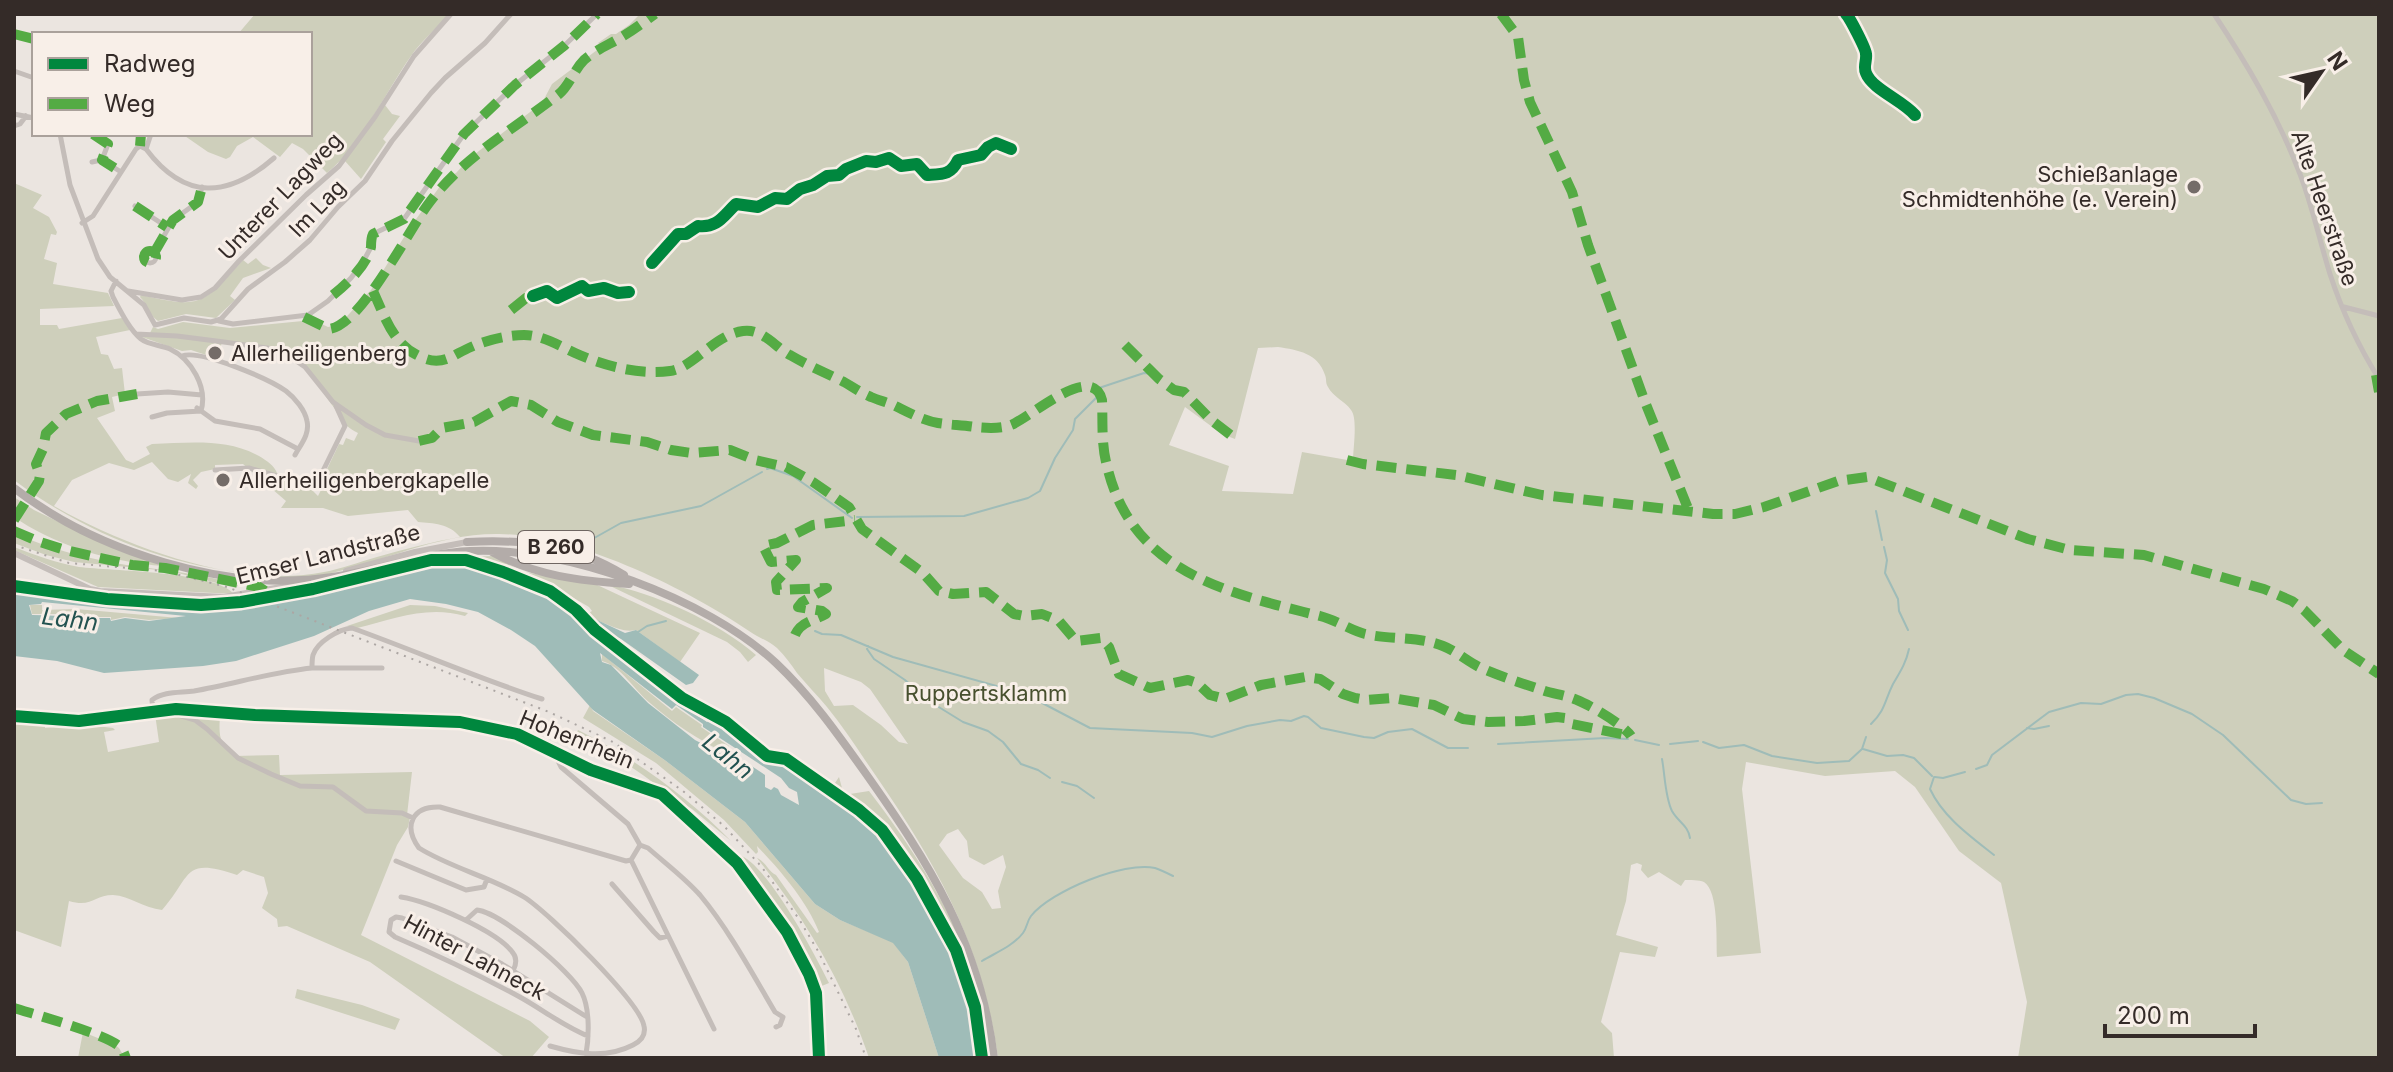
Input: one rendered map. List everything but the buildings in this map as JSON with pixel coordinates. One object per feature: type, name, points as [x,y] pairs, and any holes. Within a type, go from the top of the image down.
[{"type":"main road","name":"B 260","points":[[17,490],[84,530],[159,559],[222,575],[286,581],[344,576],[428,556],[498,551],[590,568],[694,608],[749,641],[786,672],[827,720],[912,840],[944,893],[964,939],[981,986],[994,1058]]},
{"type":"main road","name":"B 260","points":[[467,542],[518,541],[562,549],[611,567],[638,584]]},
{"type":"main road","name":"B 260","points":[[467,542],[528,570],[638,584]]},
{"type":"street","name":"Unterer Lagweg","points":[[127,291],[182,300],[201,297],[215,288],[306,195],[339,166],[414,56],[451,14]]},
{"type":"street","name":"Im Lag","points":[[218,320],[247,290],[310,240],[365,181],[392,141],[431,93],[511,14]]},
{"type":"street","points":[[60,136],[70,185],[98,259],[116,281],[144,305],[155,325],[184,318],[234,324],[303,318],[342,288],[363,262],[371,247],[373,234],[404,219],[464,134],[597,14]]},
{"type":"street","name":"Alte Heerstraße","points":[[2214,14],[2253,74],[2278,121],[2304,184],[2331,279],[2360,347],[2378,377]]},
{"type":"street","points":[[14,114],[32,118]]},
{"type":"street","points":[[14,126],[26,116]]},
{"type":"street","points":[[96,136],[108,144],[101,160]]},
{"type":"street","points":[[141,136],[143,148],[155,162],[177,179],[202,187],[218,188],[236,184],[274,158]]},
{"type":"street","points":[[82,223],[93,216],[133,153],[143,148],[150,136]]},
{"type":"street","points":[[92,162],[101,160],[121,172]]},
{"type":"street","points":[[154,253],[173,220],[198,202],[202,187]]},
{"type":"street","points":[[135,206],[167,227]]},
{"type":"street","points":[[116,281],[111,290],[113,297],[136,334],[142,340],[171,349],[182,356],[196,374],[202,395],[199,409]]},
{"type":"street","points":[[2343,307],[2379,316]]},
{"type":"street","points":[[136,334],[177,336],[278,351],[304,365],[333,402],[345,426],[315,487],[249,468],[215,470]]},
{"type":"street","points":[[152,417],[199,409],[217,422],[260,429],[297,452],[307,433],[307,419],[289,393],[241,369],[192,354],[182,356]]},
{"type":"street","points":[[137,394],[168,392],[202,395]]},
{"type":"street","points":[[333,402],[384,435],[419,441]]},
{"type":"street","name":"Emser Landstraße","points":[[14,553],[95,590],[224,597],[298,584],[415,552],[467,542]]},
{"type":"street","points":[[312,668],[313,654],[317,648],[342,629],[352,628],[542,699]]},
{"type":"street","points":[[153,712],[152,700],[161,694],[193,691],[312,668],[382,668]]},
{"type":"street","name":"Hohenrhein","points":[[14,716],[79,721],[176,709],[460,722],[517,734],[591,770],[662,794],[741,867],[787,932],[816,993],[819,1058]]},
{"type":"street","points":[[164,710],[195,720],[238,758],[271,774],[300,786],[333,787],[366,811],[402,813],[413,818]]},
{"type":"street","points":[[560,756],[558,761],[561,767],[628,824],[640,845],[648,848],[705,901],[775,1012],[783,1017],[776,1027]]},
{"type":"street","points":[[550,1046],[586,1054],[605,1054],[634,1045],[642,1039],[644,1022],[575,940],[534,904],[419,848],[411,832],[411,822],[421,810],[430,806],[440,807],[611,857],[631,860]]},
{"type":"street","points":[[631,860],[640,845]]},
{"type":"street","points":[[631,860],[714,1029]]},
{"type":"street","points":[[396,861],[466,890],[484,887],[487,879]]},
{"type":"street","points":[[612,884],[660,938],[668,936]]},
{"type":"street","name":"Hinter Lahneck","points":[[401,897],[466,920],[513,953],[516,962],[513,971]]},
{"type":"street","name":"Hinter Lahneck","points":[[466,920],[472,912],[481,910],[499,918],[576,984],[584,998],[587,1017],[586,1054]]},
{"type":"street","name":"Hinter Lahneck","points":[[587,1017],[452,937],[402,918],[391,920],[389,932],[395,937],[448,959],[540,1008],[570,1029],[588,1036]]},
{"type":"green space","points":[[255,14],[448,14],[415,51],[351,148],[327,173],[303,149],[292,143],[280,157],[253,137],[237,146],[226,159],[208,152],[185,136],[312,136],[312,32],[240,32]]},
{"type":"green space","name":"Ruppertsklamm","points":[[640,14],[2379,14],[2379,1058],[2018,1058],[2027,1002],[2001,883],[1959,851],[1915,787],[1895,771],[1825,776],[1746,762],[1742,789],[1761,953],[1717,957],[1714,905],[1709,887],[1704,882],[1692,880],[1685,880],[1681,886],[1659,872],[1648,878],[1641,870],[1642,865],[1631,865],[1626,901],[1616,935],[1658,947],[1655,957],[1620,952],[1601,1022],[1612,1033],[1614,1058],[998,1058],[980,975],[967,937],[932,865],[842,726],[771,643],[663,582],[596,554],[562,544],[499,534],[457,538],[460,537],[446,527],[418,522],[408,510],[348,516],[323,508],[281,508],[286,501],[243,464],[215,465],[215,469],[201,472],[193,480],[198,486],[196,489],[188,483],[191,474],[178,482],[168,479],[152,462],[134,470],[109,463],[72,480],[54,506],[149,549],[184,561],[248,573],[220,570],[188,563],[126,543],[68,515],[40,499],[14,480],[14,183],[42,195],[33,208],[49,217],[57,232],[56,235],[51,234],[44,259],[57,263],[53,284],[108,293],[114,306],[40,309],[40,325],[57,325],[59,329],[122,318],[130,330],[96,337],[101,354],[108,355],[114,369],[122,368],[125,394],[112,397],[115,411],[97,418],[126,460],[133,463],[150,454],[146,447],[152,444],[234,446],[259,456],[283,476],[282,479],[311,489],[318,496],[322,488],[319,486],[339,444],[343,445],[346,438],[354,441],[358,433],[344,423],[301,366],[288,357],[260,349],[222,343],[215,358],[142,337],[149,335],[153,327],[158,329],[183,322],[230,328],[313,320],[328,327],[339,325],[371,290],[446,178],[542,103],[552,84],[601,47],[598,43],[616,34]],"holes":[[[1258,348],[1300,351],[1318,362],[1330,390],[1353,414],[1353,461],[1302,452],[1293,494],[1222,491],[1229,466],[1169,445],[1185,407],[1222,434],[1235,439]],[[824,668],[861,682],[870,689],[908,744],[899,742],[853,705],[834,706],[825,691]],[[958,829],[967,841],[969,857],[984,865],[1003,855],[1006,867],[998,891],[1001,908],[992,909],[982,892],[963,878],[939,845],[947,834]]]},
{"type":"green space","points":[[385,105],[392,114],[400,116],[361,179],[345,161]]},
{"type":"green space","points":[[256,258],[271,268],[243,278],[230,296],[235,300],[216,318],[186,314],[158,321],[140,297],[177,302],[200,300],[209,295],[243,260],[248,264]]},
{"type":"green space","points":[[14,497],[90,537],[163,566],[107,557],[53,539],[20,521],[23,511],[17,507],[14,514]]},
{"type":"green space","points":[[14,533],[89,558],[199,575],[238,585],[236,588],[170,571],[74,562],[14,543]]},
{"type":"green space","points":[[450,539],[323,575],[279,577],[257,575],[291,576],[343,567]]},
{"type":"green space","points":[[14,547],[79,567],[185,576],[223,586],[234,594],[98,587],[14,550]]},
{"type":"green space","points":[[493,556],[523,572],[593,583],[700,633],[680,662],[636,630],[623,630],[585,618],[592,611],[589,607],[560,590],[546,588],[471,560],[470,557]]},
{"type":"green space","points":[[606,584],[645,594],[685,610],[723,631],[756,655],[748,662],[727,642]]},
{"type":"green space","points":[[30,605],[42,605],[42,610],[76,609],[179,618],[149,620],[125,617],[111,620],[111,617],[91,617],[75,612],[70,617],[32,614]]},
{"type":"green space","points":[[410,605],[435,606],[468,613],[465,616],[424,613],[357,628],[347,626]]},
{"type":"green space","points":[[602,654],[672,711],[676,707],[729,746],[725,753],[686,730],[644,698],[622,673],[602,661]]},
{"type":"green space","points":[[590,705],[593,711],[666,761],[745,822],[815,904],[840,920],[893,942],[908,962],[939,1058],[869,1058],[848,1004],[822,953],[757,858],[776,875],[819,932],[792,886],[757,846],[756,854],[724,820],[656,763],[583,718]]},
{"type":"green space","points":[[178,711],[220,715],[221,738],[234,756],[279,755],[280,775],[412,772],[408,827],[397,845],[361,935],[530,1021],[549,1037],[531,1058],[506,1058],[370,962],[287,926],[278,927],[277,919],[262,908],[268,893],[264,877],[243,870],[237,875],[197,869],[184,879],[162,910],[113,895],[83,903],[69,901],[61,947],[14,930],[14,722],[17,719],[72,722],[45,728],[80,724],[113,728],[115,730],[104,732],[108,752],[159,742],[155,714]]},
{"type":"green space","points":[[578,730],[659,779],[731,841],[692,809],[576,734]]},
{"type":"green space","points":[[839,777],[842,788],[850,794],[869,791],[902,836],[945,907],[977,985],[991,1058],[983,1058],[969,979],[933,901],[884,830],[831,789]]},
{"type":"green space","points":[[692,814],[763,874],[789,912],[829,983],[817,988],[803,954],[774,905],[739,861]]},
{"type":"green space","points":[[297,989],[362,1005],[400,1019],[395,1030],[295,998]]},
{"type":"green space","points":[[83,1032],[115,1045],[125,1058],[78,1058]]},
{"type":"water","name":"Lahn","points":[[467,564],[500,573],[547,595],[576,615],[593,618],[625,633],[636,630],[699,675],[693,683],[686,685],[621,639],[583,623],[681,700],[679,703],[707,722],[711,719],[763,758],[789,764],[849,805],[874,828],[890,847],[945,935],[971,1005],[980,1058],[939,1058],[908,962],[893,943],[840,920],[815,904],[745,822],[593,710],[535,646],[478,612],[410,599],[369,611],[314,636],[236,661],[203,666],[104,673],[57,661],[14,656],[14,588],[33,589],[42,593],[42,597],[184,606],[192,613],[197,610],[199,613],[316,591],[390,571]],"holes":[[[42,602],[186,616],[149,621],[125,618],[111,621],[110,618],[92,618],[75,612],[73,617],[32,615],[29,605]],[[600,653],[672,709],[676,705],[703,727],[781,778],[797,792],[799,805],[781,795],[778,789],[765,787],[765,775],[750,765],[745,766],[695,740],[648,703],[611,665],[602,662]]]},
{"type":"waterway","points":[[857,517],[964,516],[1028,498],[1040,491],[1055,458],[1073,430],[1075,419],[1100,394],[1099,388],[1144,373],[1152,374]]},
{"type":"waterway","points":[[767,469],[793,476],[852,518]]},
{"type":"waterway","points":[[580,546],[621,523],[701,506],[762,472]]},
{"type":"waterway","points":[[1876,511],[1882,540]]},
{"type":"waterway","points":[[1884,547],[1887,560],[1885,573],[1908,630]]},
{"type":"waterway","points":[[638,632],[666,621]]},
{"type":"waterway","points":[[815,631],[841,635],[893,657],[1025,694],[1090,728],[1192,733],[1212,737],[1247,726],[1291,721],[1304,716],[1321,728],[1364,737],[1374,738],[1388,732],[1412,729],[1448,748],[1468,748]]},
{"type":"waterway","points":[[868,646],[874,659],[929,701],[963,722],[988,731],[1003,742],[1021,764],[1050,778]]},
{"type":"waterway","points":[[1871,724],[1882,709],[1909,649]]},
{"type":"waterway","points":[[1976,769],[1987,765],[1992,755],[2049,712],[2081,703],[2101,704],[2138,694],[2192,714],[2223,735],[2291,800],[2306,804],[2322,803]]},
{"type":"waterway","points":[[2027,728],[2049,726]]},
{"type":"waterway","points":[[1703,742],[1719,748],[1744,745],[1772,756],[1817,763],[1849,761],[1862,749],[1866,737]]},
{"type":"waterway","points":[[1498,744],[1628,739]]},
{"type":"waterway","points":[[1635,740],[1659,745]]},
{"type":"waterway","points":[[1670,744],[1698,741]]},
{"type":"waterway","points":[[1863,749],[1887,756],[1914,758],[1932,776]]},
{"type":"waterway","points":[[1662,759],[1670,805],[1690,838]]},
{"type":"waterway","points":[[1935,777],[1965,772]]},
{"type":"waterway","points":[[1934,777],[1930,789],[1935,799],[1958,825],[1994,855]]},
{"type":"waterway","points":[[1062,782],[1077,786],[1094,798]]},
{"type":"waterway","points":[[982,961],[1014,942],[1041,906],[1071,888],[1125,869],[1155,868],[1173,876]]},
{"type":"railway","points":[[14,545],[69,563],[163,571],[227,587],[549,712],[613,742],[683,791],[724,826],[761,866],[818,951],[856,1029],[866,1058]]},
{"type":"marked path","points":[[333,295],[365,261],[373,234],[404,219],[464,134],[597,14]]},
{"type":"marked path","points":[[304,317],[329,329],[342,324],[369,295],[429,203],[457,171],[559,94],[588,57],[655,14]]},
{"type":"marked path","points":[[1501,14],[1518,37],[1530,102],[1572,192],[1645,402],[1689,511]]},
{"type":"marked path","points":[[14,34],[32,38]]},
{"type":"marked path","points":[[96,136],[108,144],[102,160],[121,172]]},
{"type":"marked path","points":[[140,146],[141,136]]},
{"type":"marked path","points":[[154,253],[173,220],[198,202],[202,187]]},
{"type":"marked path","points":[[135,206],[167,227]]},
{"type":"marked path","points":[[150,251],[156,257],[150,263],[144,257],[150,251]]},
{"type":"marked path","points":[[373,291],[391,329],[403,345],[411,352],[435,361],[447,359],[490,340],[531,335],[609,365],[646,372],[670,371],[679,369],[732,334],[750,331],[867,395],[921,418],[984,428],[1007,426],[1060,395],[1086,386],[1096,390],[1102,400],[1105,458],[1120,502],[1138,531],[1161,554],[1188,572],[1219,587],[1326,618],[1365,634],[1443,646],[1487,670],[1583,703],[1614,721],[1631,736]]},
{"type":"marked path","points":[[511,310],[526,298],[534,297]]},
{"type":"marked path","points":[[1125,345],[1159,379],[1174,390],[1184,392],[1232,436]]},
{"type":"marked path","points":[[2376,375],[2379,392]]},
{"type":"marked path","points":[[14,520],[39,481],[36,464],[46,433],[66,414],[97,401],[137,394]]},
{"type":"marked path","points":[[419,441],[432,438],[442,428],[474,422],[511,401],[531,405],[558,422],[593,435],[647,442],[691,453],[730,450],[786,467],[849,507],[862,529],[923,573],[939,591],[953,594],[986,592],[1014,614],[1042,614],[1059,621],[1076,641],[1101,638],[1109,647],[1119,674],[1150,688],[1188,680],[1197,683],[1210,695],[1225,699],[1261,685],[1305,677],[1320,679],[1355,698],[1392,698],[1434,705],[1463,719],[1488,722],[1557,717],[1565,718],[1572,724],[1631,736]]},
{"type":"marked path","points":[[1347,460],[1456,475],[1542,495],[1713,514],[1735,514],[1838,481],[1867,477],[2028,539],[2070,550],[2144,555],[2264,589],[2292,601],[2343,650],[2379,674]]},
{"type":"marked path","points":[[795,635],[804,624],[826,614],[798,607],[827,588],[777,590],[776,582],[796,560],[771,562],[763,546],[777,543],[813,525],[855,520]]},
{"type":"marked path","points":[[14,531],[65,550],[259,587],[265,591]]},
{"type":"marked path","points":[[14,1008],[101,1036],[120,1047],[126,1058]]},
{"type":"cycle path","points":[[1846,14],[1865,51],[1865,70],[1869,79],[1915,115]]},
{"type":"cycle path","points":[[652,263],[678,234],[715,223],[736,204],[758,207],[775,198],[787,199],[827,176],[839,175],[866,161],[889,158],[901,166],[917,164],[927,175],[946,173],[958,160],[981,155],[996,143],[1011,149]]},
{"type":"cycle path","points":[[533,296],[547,291],[557,298],[582,286],[588,291],[604,288],[618,293],[629,292]]},
{"type":"cycle path","points":[[14,586],[107,599],[201,605],[241,602],[313,589],[431,560],[466,560],[550,591],[682,698],[726,722],[767,756],[786,759],[859,810],[882,830],[917,879],[956,950],[975,1007],[982,1058]]},
{"type":"cycle path","points":[[14,716],[79,721],[176,709],[460,722],[517,734],[591,770],[662,794],[737,863],[787,932],[816,993],[819,1058]]},
{"type":"place","name":"Schießanlage Schmidtenhöhe (e. Verein)","points":[[2194,187]]},
{"type":"place","name":"Allerheiligenberg","points":[[215,353]]},
{"type":"place","name":"Allerheiligenbergkapelle","points":[[223,480]]}]
